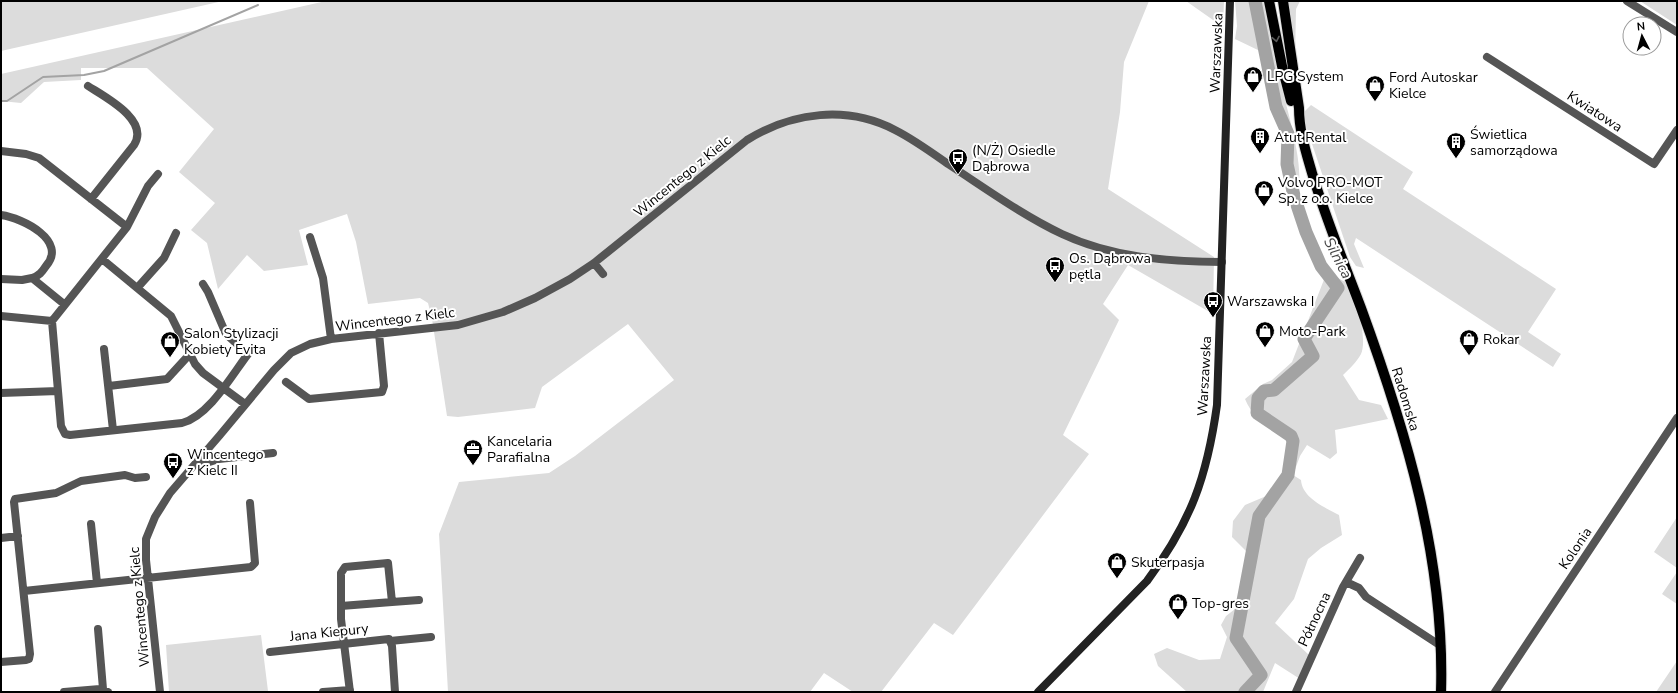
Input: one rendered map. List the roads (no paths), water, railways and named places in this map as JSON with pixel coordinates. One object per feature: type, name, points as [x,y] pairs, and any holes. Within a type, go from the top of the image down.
[{"type":"main road","name":"Radomska","points":[[1269,1],[1282,66],[1293,110],[1299,123]]},
{"type":"main road","name":"Radomska","points":[[1283,1],[1299,123],[1318,190],[1372,340],[1418,488],[1434,568],[1441,646],[1441,692]]},
{"type":"street","name":"Warszawska","points":[[1038,692],[1147,581],[1174,541],[1195,499],[1204,476],[1212,440],[1217,405],[1230,1]]},
{"type":"street","points":[[1627,1],[1677,32]]},
{"type":"street","name":"Kwiatowa","points":[[1486,57],[1654,164],[1677,130]]},
{"type":"street","points":[[88,86],[130,116],[135,124],[138,134],[134,145],[91,199]]},
{"type":"street","name":"Wincentego z Kielc","points":[[160,692],[148,578],[146,539],[155,517],[170,493],[197,463],[274,370],[291,353],[310,344],[331,339],[458,325],[486,317],[535,298],[570,279],[594,263],[748,140],[772,126],[790,120],[829,114],[858,117],[894,130],[1033,219],[1076,240],[1114,251],[1154,259],[1222,262]]},
{"type":"street","points":[[1,151],[26,154],[39,158],[127,227]]},
{"type":"street","points":[[158,174],[148,186],[127,227],[64,304],[52,321],[63,432],[70,435],[186,422],[198,416],[223,388],[248,354],[226,334],[208,292],[202,284]]},
{"type":"street","points":[[1,215],[25,222],[51,243],[53,251],[50,262],[41,273],[32,278],[18,280],[1,279]]},
{"type":"street","points":[[138,288],[164,258],[176,233]]},
{"type":"street","points":[[310,238],[323,278],[331,339]]},
{"type":"street","points":[[102,259],[171,316],[189,354],[203,373],[245,404]]},
{"type":"street","points":[[594,263],[603,274]]},
{"type":"street","points":[[32,278],[64,304]]},
{"type":"street","points":[[1,316],[52,321]]},
{"type":"street","points":[[286,382],[309,399],[382,392],[384,386],[379,333]]},
{"type":"street","points":[[104,349],[113,430]]},
{"type":"street","points":[[108,386],[167,379],[189,354]]},
{"type":"street","points":[[1,393],[58,391]]},
{"type":"street","name":"Kolonia","points":[[1495,692],[1677,418]]},
{"type":"street","points":[[197,463],[203,464],[219,459],[273,453]]},
{"type":"street","points":[[1,662],[24,660],[30,657],[14,502],[18,497],[56,493],[86,480],[125,475],[135,478],[146,477]]},
{"type":"street","points":[[24,591],[253,566],[255,560],[250,503]]},
{"type":"street","points":[[91,524],[97,583]]},
{"type":"street","points":[[1,538],[18,536]]},
{"type":"street","name":"Północna","points":[[1296,692],[1346,582],[1360,558]]},
{"type":"street","points":[[322,692],[350,691],[341,606],[341,572],[345,567],[388,564],[392,602]]},
{"type":"street","points":[[1346,582],[1359,588],[1366,597],[1441,646]]},
{"type":"street","points":[[341,606],[419,600]]},
{"type":"street","points":[[64,692],[106,690],[98,629]]},
{"type":"street","name":"Jana Kiepury","points":[[270,652],[387,639],[431,637]]},
{"type":"street","points":[[390,640],[394,664],[394,692]]},
{"type":"waterway","name":"Silnica","points":[[1245,692],[1261,675],[1236,638],[1259,516],[1288,475],[1293,441],[1291,436],[1257,413],[1258,398],[1264,391],[1274,390],[1313,356],[1304,339],[1338,288],[1321,266],[1306,232],[1294,196],[1287,164],[1288,134],[1276,107],[1255,1]]},
{"type":"waterway","points":[[1,101],[7,101],[43,77],[84,75],[104,71],[258,5]]},
{"type":"place","name":"LPG System","points":[[1253,93]]},
{"type":"place","name":"Ford Autoskar Kielce","points":[[1375,102]]},
{"type":"place","name":"Atut Rental","points":[[1260,154]]},
{"type":"place","name":"Świetlica samorządowa","points":[[1456,159]]},
{"type":"place","name":"(N/Ż) Osiedle Dąbrowa","points":[[958,175]]},
{"type":"place","name":"Volvo PRO-MOT Sp. z o.o. Kielce","points":[[1264,207]]},
{"type":"place","name":"Os. Dąbrowa pętla","points":[[1055,283]]},
{"type":"place","name":"Warszawska I","points":[[1213,318]]},
{"type":"place","name":"Moto-Park","points":[[1265,348]]},
{"type":"place","name":"Rokar","points":[[1469,356]]},
{"type":"place","name":"Salon Stylizacji Kobiety Evita","points":[[170,358]]},
{"type":"place","name":"Kancelaria Parafialna","points":[[473,466]]},
{"type":"place","name":"Wincentego z Kielc II","points":[[173,479]]},
{"type":"place","name":"Skuterpasja","points":[[1117,579]]},
{"type":"place","name":"Top-gres","points":[[1178,620]]}]
